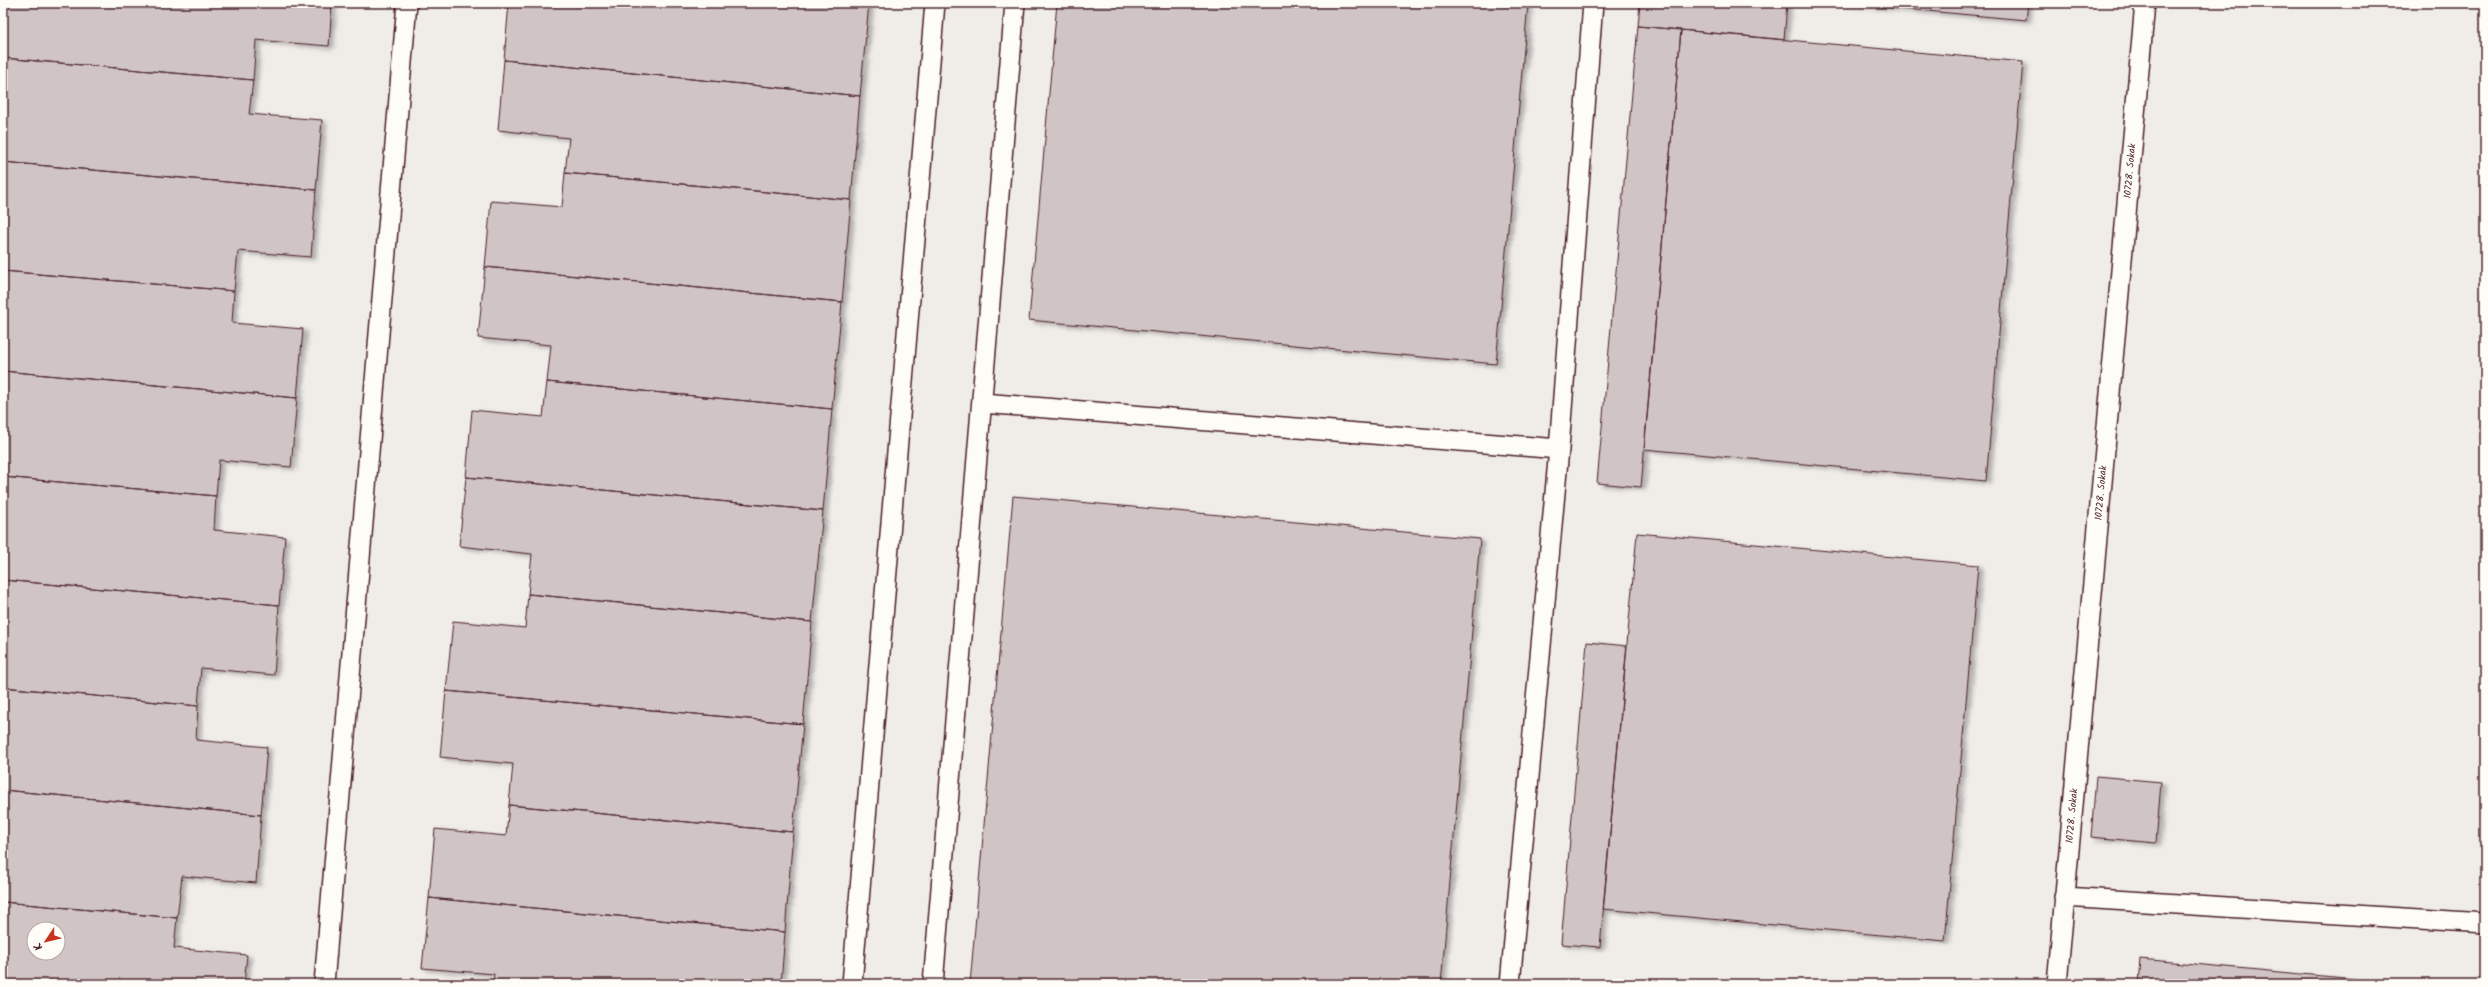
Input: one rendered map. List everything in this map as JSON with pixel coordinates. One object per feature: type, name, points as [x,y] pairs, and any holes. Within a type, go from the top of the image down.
[{"type":"lane","points":[[324,984],[406,3]]},
{"type":"lane","points":[[852,984],[935,3]]},
{"type":"lane","points":[[933,984],[1015,3]]},
{"type":"lane","points":[[1510,984],[1559,449],[1593,3]]},
{"type":"lane","name":"10728. Sokak","points":[[2057,984],[2145,3]]},
{"type":"lane","points":[[982,403],[1559,449]]},
{"type":"lane","points":[[2064,897],[2485,923]]},
{"type":"shaded area","points":[[3,3],[2485,3],[2485,984],[3,984]]},
{"type":"building","points":[[3,3],[332,3],[329,46],[256,40],[253,80],[3,58]]},
{"type":"building","points":[[509,3],[869,3],[860,96],[504,60]]},
{"type":"building","points":[[1057,3],[1528,3],[1496,364],[1029,320]]},
{"type":"building","points":[[1640,3],[1787,3],[1784,40],[1638,26]]},
{"type":"building","points":[[1839,3],[2028,3],[2026,20]]},
{"type":"building","points":[[1638,26],[1681,30],[1641,487],[1597,483]]},
{"type":"building","points":[[1681,30],[2023,62],[1986,481],[1644,449]]},
{"type":"building","points":[[3,58],[253,80],[249,114],[322,120],[316,190],[3,162]]},
{"type":"building","points":[[504,60],[860,96],[851,200],[565,173],[569,138],[498,130]]},
{"type":"building","points":[[3,162],[316,190],[311,257],[238,251],[234,291],[3,271]]},
{"type":"building","points":[[565,173],[851,200],[842,302],[485,267],[491,201],[562,207]]},
{"type":"building","points":[[485,267],[842,302],[832,409],[547,382],[551,345],[478,338]]},
{"type":"building","points":[[3,271],[234,291],[232,323],[303,329],[297,398],[3,371]]},
{"type":"building","points":[[3,371],[297,398],[291,467],[219,460],[216,496],[3,477]]},
{"type":"building","points":[[547,382],[832,409],[823,511],[466,477],[472,410],[543,417]]},
{"type":"building","points":[[3,477],[216,496],[214,530],[285,537],[279,605],[3,580]]},
{"type":"building","points":[[466,477],[823,511],[812,622],[528,594],[532,554],[459,546]]},
{"type":"building","points":[[1013,496],[1480,539],[1441,984],[970,984]]},
{"type":"building","points":[[1637,533],[1978,565],[1945,941],[1603,909]]},
{"type":"building","points":[[3,580],[279,605],[274,675],[201,668],[198,706],[3,687]]},
{"type":"building","points":[[528,594],[812,622],[803,724],[446,691],[453,621],[525,628]]},
{"type":"building","points":[[1587,642],[1627,646],[1600,947],[1561,944]]},
{"type":"building","points":[[3,687],[198,706],[196,740],[267,747],[261,815],[3,790]]},
{"type":"building","points":[[446,691],[803,724],[793,832],[509,805],[513,764],[440,757]]},
{"type":"building","points":[[2096,776],[2161,782],[2156,843],[2091,837]]},
{"type":"building","points":[[3,790],[261,815],[256,883],[182,876],[177,918],[3,902]]},
{"type":"building","points":[[509,805],[793,832],[785,932],[429,898],[435,829],[506,836]]},
{"type":"building","points":[[429,898],[785,932],[781,984],[493,984],[494,974],[422,968]]},
{"type":"building","points":[[3,902],[177,918],[174,948],[247,955],[244,984],[3,984]]},
{"type":"building","points":[[2140,959],[2409,984],[2138,984]]}]
